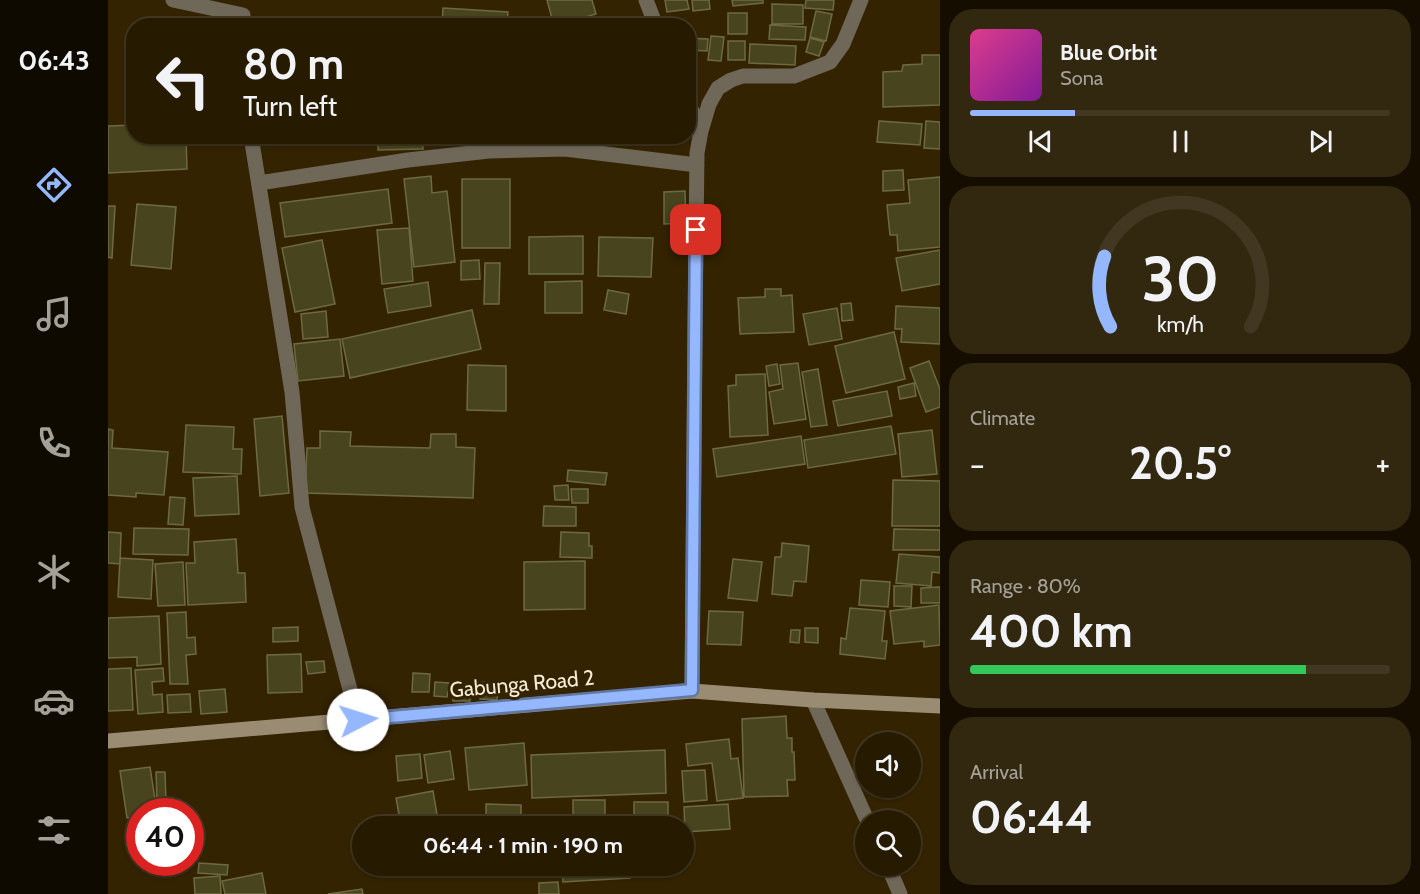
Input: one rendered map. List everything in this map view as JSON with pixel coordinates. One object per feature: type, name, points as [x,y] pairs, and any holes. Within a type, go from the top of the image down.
[{"type":"street","points":[[173,0],[243,14]]},
{"type":"street","points":[[646,0],[653,18]]},
{"type":"street","points":[[692,690],[694,329],[697,153],[701,131],[709,104],[718,88],[731,80],[743,76],[794,76],[830,62],[843,44],[861,0]]},
{"type":"street","points":[[696,120],[701,131]]},
{"type":"street","points":[[252,144],[292,392],[302,507],[358,720]]},
{"type":"street","points":[[259,183],[408,160],[489,151],[565,149],[697,165]]},
{"type":"street","name":"Gabunga Road 2","points":[[108,741],[692,690],[813,700],[940,706]]},
{"type":"street","points":[[813,700],[862,810]]},
{"type":"street","points":[[892,876],[900,894]]},
{"type":"building","points":[[547,0],[592,0],[596,14],[582,18],[552,18]]},
{"type":"building","points":[[665,0],[687,0],[689,9],[667,12]]},
{"type":"building","points":[[692,0],[709,0],[710,9],[693,11]]},
{"type":"building","points":[[732,0],[763,0],[763,3],[733,6]]},
{"type":"building","points":[[806,0],[834,0],[833,10],[805,8]]},
{"type":"building","points":[[772,4],[803,5],[803,24],[772,24]]},
{"type":"building","points":[[443,8],[508,12],[508,18],[442,18]]},
{"type":"building","points":[[816,11],[832,14],[826,41],[810,37]]},
{"type":"building","points":[[728,13],[747,13],[747,34],[728,34]]},
{"type":"building","points":[[770,25],[806,27],[805,40],[769,39]]},
{"type":"building","points":[[711,36],[724,37],[721,61],[708,60]]},
{"type":"building","points":[[696,38],[708,39],[707,51],[696,50]]},
{"type":"building","points":[[810,38],[824,42],[819,56],[806,52]]},
{"type":"building","points":[[728,41],[745,41],[745,60],[728,60]]},
{"type":"building","points":[[750,44],[796,46],[795,65],[749,63]]},
{"type":"building","points":[[922,55],[940,55],[940,105],[883,107],[883,72],[902,71],[903,65],[922,64]]},
{"type":"building","points":[[879,121],[922,124],[920,145],[877,142]]},
{"type":"building","points":[[926,121],[940,122],[940,149],[924,148]]},
{"type":"building","points":[[126,125],[126,144],[186,144],[187,169],[108,173],[108,126]]},
{"type":"building","points":[[378,144],[423,144],[423,149],[378,150]]},
{"type":"building","points":[[903,170],[904,190],[883,191],[883,171]]},
{"type":"building","points":[[431,176],[432,193],[447,191],[455,262],[414,267],[404,179]]},
{"type":"building","points":[[940,177],[940,247],[898,251],[897,235],[890,235],[887,205],[910,203],[908,180]]},
{"type":"building","points":[[462,179],[510,179],[510,248],[462,248]]},
{"type":"building","points":[[388,189],[392,223],[285,237],[280,203]]},
{"type":"building","points":[[685,191],[686,223],[664,224],[664,192]]},
{"type":"building","points":[[137,204],[176,207],[171,269],[131,265]]},
{"type":"building","points":[[108,206],[115,206],[112,258],[108,257]]},
{"type":"building","points":[[409,228],[413,281],[382,284],[377,230]]},
{"type":"building","points":[[583,236],[583,274],[529,274],[529,237]]},
{"type":"building","points":[[599,237],[653,238],[651,277],[598,276]]},
{"type":"building","points":[[322,240],[335,304],[295,312],[282,248]]},
{"type":"building","points":[[940,250],[940,284],[902,291],[896,258]]},
{"type":"building","points":[[479,260],[480,279],[461,280],[461,261]]},
{"type":"building","points":[[485,263],[500,263],[499,304],[484,304]]},
{"type":"building","points":[[582,281],[582,313],[545,313],[545,282]]},
{"type":"building","points":[[428,282],[431,306],[388,313],[384,289]]},
{"type":"building","points":[[765,289],[781,289],[781,296],[792,295],[794,332],[740,334],[738,298],[765,297]]},
{"type":"building","points":[[608,290],[629,294],[626,314],[604,310]]},
{"type":"building","points":[[851,303],[853,320],[842,321],[841,304]]},
{"type":"building","points":[[896,306],[940,308],[940,344],[901,342],[902,329],[895,329]]},
{"type":"building","points":[[837,308],[842,339],[809,345],[803,314]]},
{"type":"building","points":[[472,310],[481,349],[350,378],[342,339]]},
{"type":"building","points":[[326,311],[328,337],[303,339],[301,314]]},
{"type":"building","points":[[894,332],[905,379],[846,393],[835,346]]},
{"type":"building","points":[[340,339],[344,376],[298,381],[294,344]]},
{"type":"building","points":[[929,361],[940,389],[940,407],[926,412],[910,368]]},
{"type":"building","points":[[798,363],[806,419],[774,424],[769,392],[783,389],[780,365]]},
{"type":"building","points":[[777,364],[780,384],[769,386],[766,366]]},
{"type":"building","points":[[468,365],[506,366],[506,411],[467,410]]},
{"type":"building","points":[[818,369],[827,425],[811,427],[802,372]]},
{"type":"building","points":[[765,374],[768,435],[730,437],[728,386],[736,385],[736,375]]},
{"type":"building","points":[[914,383],[916,396],[900,399],[898,387]]},
{"type":"building","points":[[887,391],[892,416],[838,426],[833,401]]},
{"type":"building","points":[[282,416],[289,493],[260,496],[254,419]]},
{"type":"building","points":[[186,425],[234,427],[233,449],[242,449],[241,474],[183,472]]},
{"type":"building","points":[[891,426],[896,454],[808,468],[804,440]]},
{"type":"building","points":[[108,429],[113,430],[112,448],[168,452],[164,495],[136,493],[136,497],[108,495]]},
{"type":"building","points":[[932,430],[937,474],[902,477],[898,434]]},
{"type":"building","points":[[320,431],[351,432],[350,446],[430,448],[431,434],[456,434],[456,447],[475,448],[473,498],[305,493],[307,448],[320,448]]},
{"type":"building","points":[[801,436],[805,464],[717,477],[713,449]]},
{"type":"building","points":[[568,470],[607,473],[605,485],[567,481]]},
{"type":"building","points":[[237,476],[239,514],[195,516],[193,478]]},
{"type":"building","points":[[893,480],[940,481],[940,526],[892,526]]},
{"type":"building","points":[[568,485],[569,500],[555,500],[554,486]]},
{"type":"building","points":[[571,489],[588,489],[588,503],[572,503]]},
{"type":"building","points":[[170,497],[185,498],[183,525],[168,524]]},
{"type":"building","points":[[544,506],[576,507],[576,526],[543,526]]},
{"type":"building","points":[[134,528],[189,529],[188,555],[133,554]]},
{"type":"building","points":[[894,529],[940,530],[940,550],[893,550]]},
{"type":"building","points":[[108,532],[121,533],[120,564],[108,563]]},
{"type":"building","points":[[561,532],[589,533],[592,558],[560,557]]},
{"type":"building","points":[[236,539],[238,573],[245,573],[246,602],[188,605],[186,563],[195,563],[194,542]]},
{"type":"building","points":[[782,543],[809,546],[806,582],[794,581],[792,596],[772,594],[775,557],[781,557]]},
{"type":"building","points":[[899,554],[940,557],[940,573],[932,572],[931,586],[896,583]]},
{"type":"building","points":[[120,558],[153,560],[151,599],[118,597]]},
{"type":"building","points":[[733,559],[762,562],[757,601],[728,598]]},
{"type":"building","points":[[585,561],[585,609],[524,610],[524,562]]},
{"type":"building","points":[[183,562],[185,605],[158,606],[155,564]]},
{"type":"building","points":[[861,580],[890,582],[888,607],[859,605]]},
{"type":"building","points":[[894,586],[912,586],[911,607],[894,606]]},
{"type":"building","points":[[940,587],[940,603],[921,603],[921,588]]},
{"type":"building","points":[[939,605],[940,645],[924,647],[924,641],[894,644],[890,611]]},
{"type":"building","points":[[850,608],[885,611],[882,641],[887,641],[885,659],[840,654],[841,638],[846,639]]},
{"type":"building","points":[[709,611],[743,612],[741,645],[707,644]]},
{"type":"building","points":[[186,612],[187,638],[195,637],[196,654],[186,655],[188,684],[170,684],[167,613]]},
{"type":"building","points":[[159,616],[161,664],[137,666],[137,657],[108,658],[108,618]]},
{"type":"building","points":[[298,627],[298,641],[273,642],[273,628]]},
{"type":"building","points":[[805,628],[818,628],[818,643],[805,642]]},
{"type":"building","points":[[791,630],[800,630],[799,643],[790,642]]},
{"type":"building","points":[[301,654],[302,692],[268,693],[267,655]]},
{"type":"building","points":[[324,661],[325,672],[308,674],[306,662]]},
{"type":"building","points":[[131,668],[133,710],[108,711],[108,669]]},
{"type":"building","points":[[163,668],[164,681],[152,682],[153,695],[162,694],[163,712],[138,714],[135,670]]},
{"type":"building","points":[[413,673],[430,674],[429,692],[412,692]]},
{"type":"building","points":[[435,682],[449,683],[447,697],[434,696]]},
{"type":"building","points":[[482,682],[499,684],[497,700],[480,699]]},
{"type":"building","points":[[453,684],[470,684],[470,701],[453,701]]},
{"type":"building","points":[[225,689],[227,712],[201,714],[199,691]]},
{"type":"building","points":[[190,694],[191,712],[168,713],[167,695]]},
{"type":"building","points":[[786,716],[787,738],[792,738],[792,752],[794,752],[795,780],[787,780],[788,796],[744,797],[742,719]]},
{"type":"building","points":[[729,739],[731,759],[738,758],[743,798],[717,801],[712,763],[688,766],[686,744]]},
{"type":"building","points":[[524,743],[527,785],[469,790],[465,748]]},
{"type":"building","points":[[665,750],[666,793],[532,798],[531,755]]},
{"type":"building","points":[[450,751],[454,779],[428,783],[424,755]]},
{"type":"building","points":[[420,754],[422,778],[398,781],[396,756]]},
{"type":"building","points":[[150,767],[155,798],[126,798],[126,811],[120,771]]},
{"type":"building","points":[[705,770],[707,800],[684,802],[682,771]]},
{"type":"building","points":[[156,772],[165,772],[166,798],[157,798]]},
{"type":"building","points":[[433,791],[437,816],[399,816],[396,798]]},
{"type":"building","points":[[573,800],[605,800],[605,816],[573,816]]},
{"type":"building","points":[[634,802],[668,802],[668,816],[634,816]]},
{"type":"building","points":[[486,804],[521,805],[521,816],[486,816]]},
{"type":"building","points":[[728,804],[730,829],[694,831],[694,816],[684,816],[684,807]]},
{"type":"building","points":[[204,863],[228,865],[227,875],[204,873]]},
{"type":"building","points":[[262,873],[266,894],[225,894],[222,881]]},
{"type":"building","points":[[220,876],[221,894],[195,894],[194,878]]},
{"type":"building","points":[[563,876],[630,876],[630,878],[563,882]]},
{"type":"building","points":[[558,882],[559,894],[539,894],[539,883]]},
{"type":"building","points":[[362,889],[363,894],[328,894]]},
{"type":"route","points":[[358,720],[692,690],[696,230]]}]
